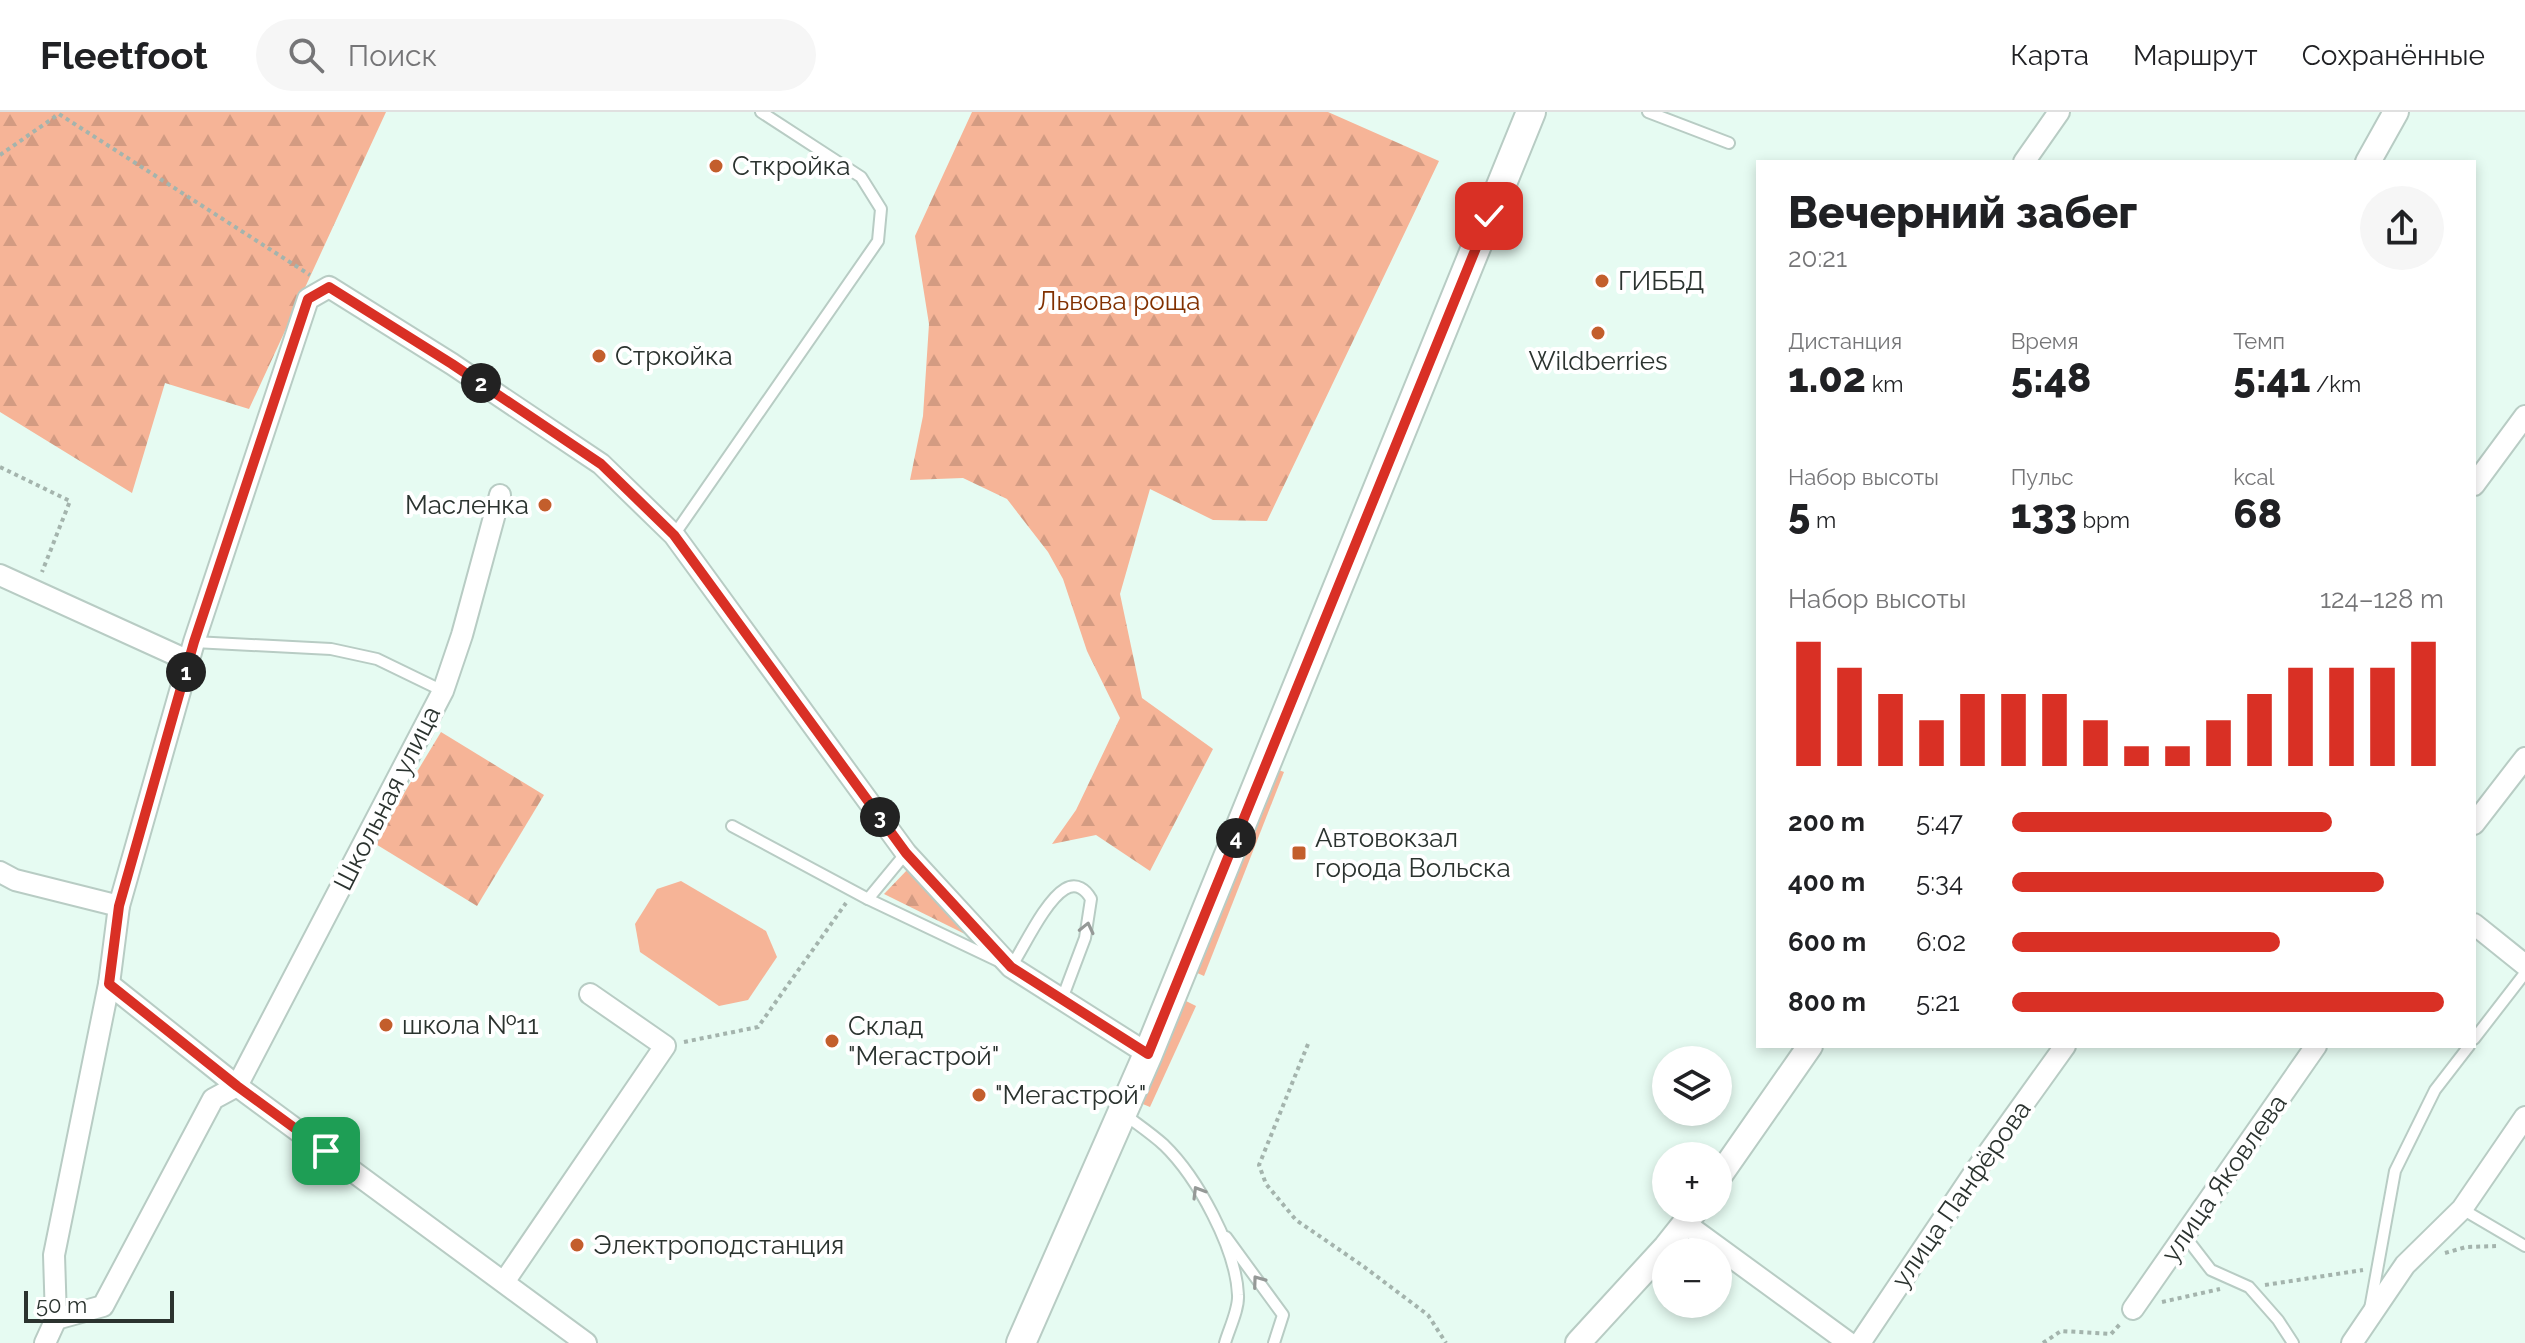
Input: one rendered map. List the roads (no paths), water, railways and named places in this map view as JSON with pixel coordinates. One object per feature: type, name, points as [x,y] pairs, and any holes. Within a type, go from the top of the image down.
[{"type":"main road","points":[[1021,1343],[1148,1054],[1531,112]]},
{"type":"street","points":[[2025,160],[2059,112]]},
{"type":"street","points":[[2369,160],[2396,112]]},
{"type":"street","points":[[45,1343],[56,1319],[54,1255],[109,984],[119,906],[192,651],[308,299],[329,287],[452,364],[601,464],[674,535],[906,853],[1011,967],[1148,1054]]},
{"type":"street","points":[[2476,482],[2525,416]]},
{"type":"street","name":"Школьная улица","points":[[56,1319],[103,1306],[213,1099],[237,1086],[443,691],[462,635],[500,495]]},
{"type":"street","points":[[0,575],[192,651]]},
{"type":"street","points":[[2476,821],[2525,758]]},
{"type":"street","points":[[0,872],[15,880],[119,906]]},
{"type":"street","points":[[2476,926],[2525,965]]},
{"type":"street","points":[[109,984],[237,1086],[582,1342]]},
{"type":"street","points":[[504,1282],[665,1046],[590,994]]},
{"type":"street","points":[[1732,1158],[1809,1048]]},
{"type":"street","name":"улица Панфёрова","points":[[1860,1343],[1976,1170],[2064,1048]]},
{"type":"street","name":"улица Яковлева","points":[[2133,1309],[2315,1048]]},
{"type":"street","points":[[2352,1343],[2405,1265],[2462,1209],[2525,1117]]},
{"type":"street","points":[[1578,1343],[1686,1222]]},
{"type":"street","points":[[1698,1222],[1849,1343]]},
{"type":"lane","points":[[674,535],[878,241],[881,209],[861,177],[761,112]]},
{"type":"lane","points":[[1648,112],[1729,143]]},
{"type":"lane","points":[[192,651],[331,649],[377,659],[443,691]]},
{"type":"lane","points":[[732,826],[868,899],[1011,967],[1050,905],[1065,889],[1075,886],[1085,890],[1091,899],[1088,926],[1061,1001]]},
{"type":"lane","points":[[868,899],[906,853]]},
{"type":"lane","points":[[2476,1036],[2525,973]]},
{"type":"lane","points":[[2367,1320],[2395,1171],[2435,1090],[2467,1048]]},
{"type":"lane","points":[[1123,1112],[1163,1145],[1183,1167],[1216,1223],[1283,1315],[1274,1343]]},
{"type":"lane","points":[[2462,1209],[2525,1246]]},
{"type":"lane","points":[[1216,1223],[1230,1259],[1238,1297],[1225,1343]]},
{"type":"lane","points":[[2184,1235],[2211,1270],[2249,1287],[2278,1320],[2293,1343]]},
{"type":"place","name":"Сткройка","points":[[716,166]]},
{"type":"place","name":"ГИББД","points":[[1602,281]]},
{"type":"place","name":"Wildberries","points":[[1598,333]]},
{"type":"place","name":"Стркойка","points":[[599,356]]},
{"type":"place","name":"Масленка","points":[[545,505]]},
{"type":"place","name":"Автовокзал города Вольска","points":[[1299,853]]},
{"type":"place","name":"школа №11","points":[[386,1025]]},
{"type":"place","name":"Склад \"Мегастрой\"","points":[[832,1041]]},
{"type":"place","name":"\"Мегастрой\"","points":[[979,1095]]},
{"type":"place","name":"Электроподстанция","points":[[577,1245]]},
{"type":"park label","name":"Львова роща","points":[[1119,301]]}]
